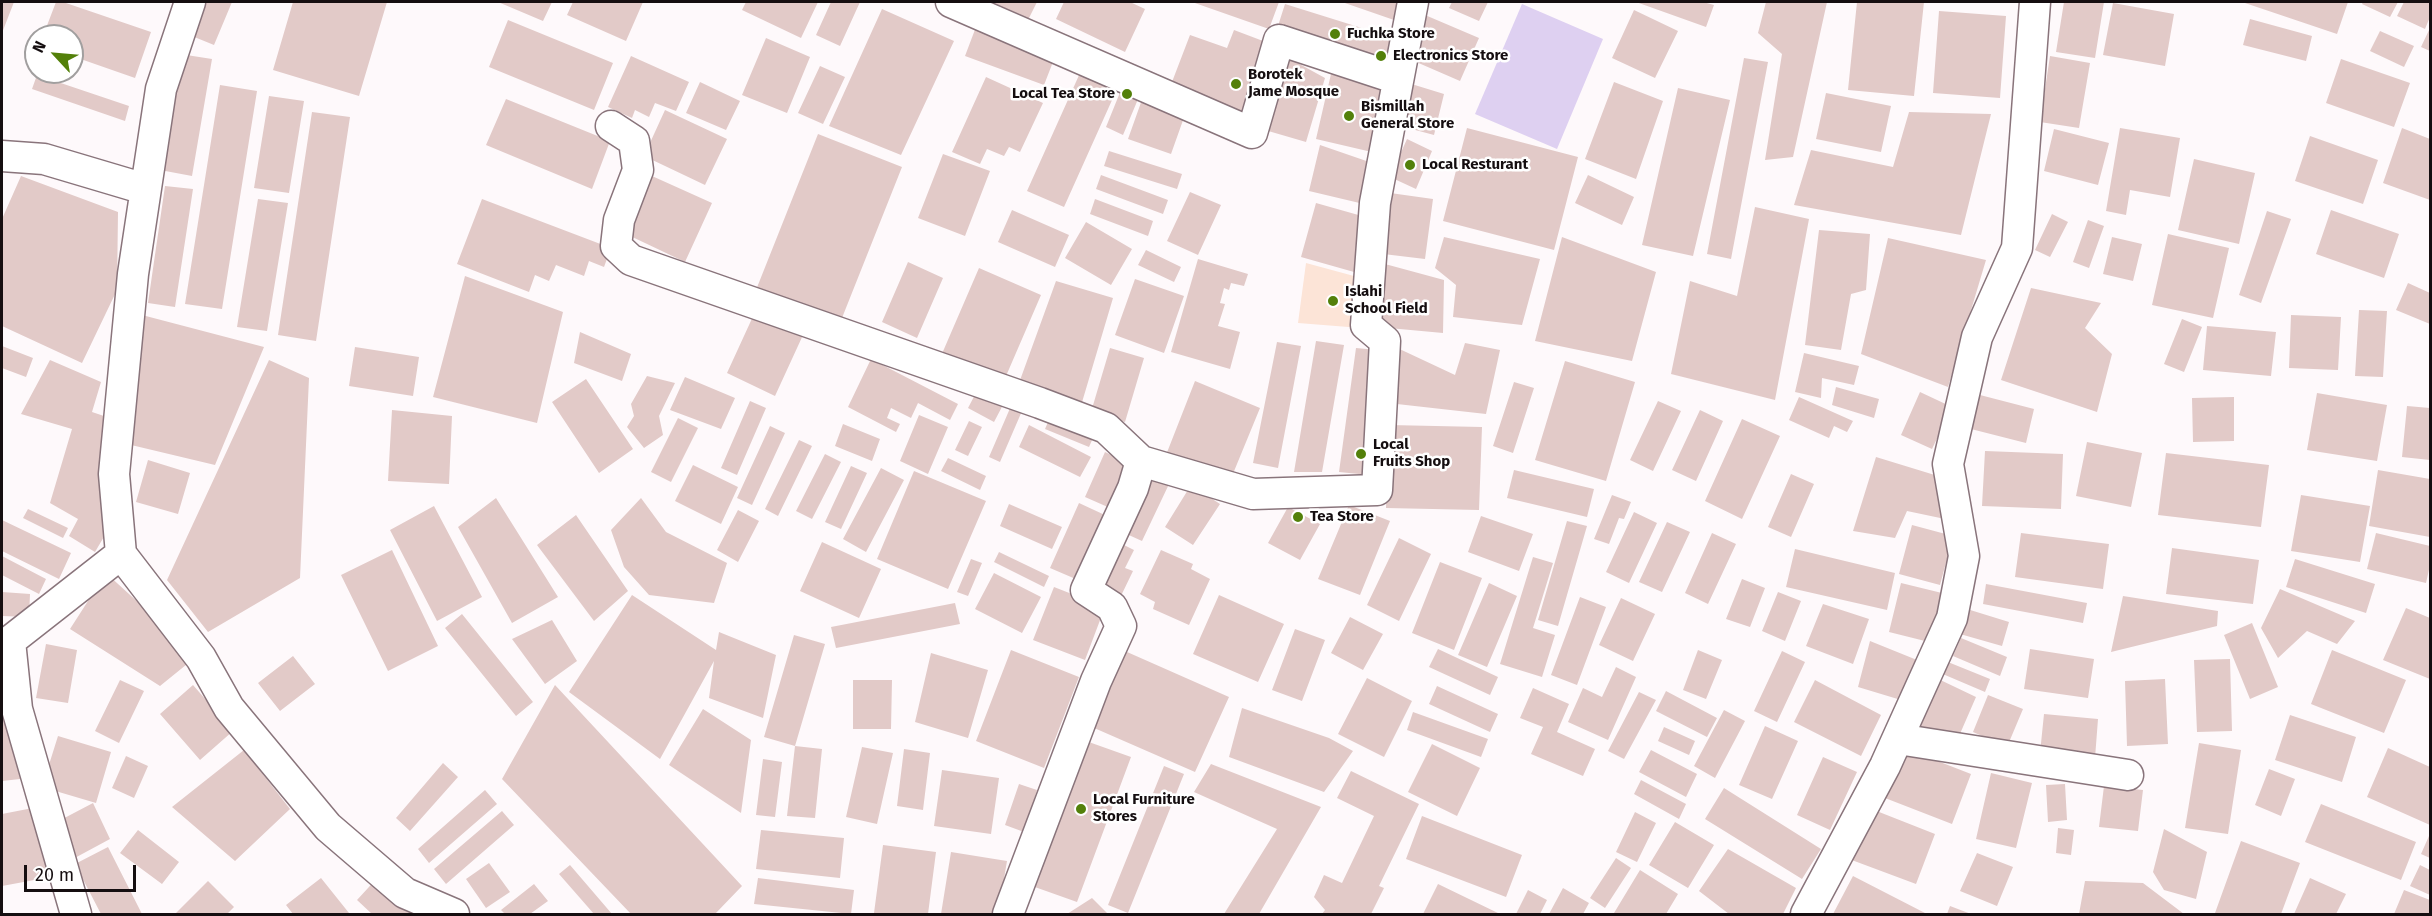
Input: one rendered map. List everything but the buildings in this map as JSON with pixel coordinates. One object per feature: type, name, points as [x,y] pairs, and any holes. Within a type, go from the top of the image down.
[{"type":"street","points":[[190,2],[161,88],[133,274],[114,474],[121,554],[201,658],[229,708],[328,827],[405,893],[454,915]]},
{"type":"street","points":[[951,2],[1252,133],[1279,40],[1398,79]]},
{"type":"street","points":[[611,126],[634,141],[638,170],[619,220],[616,246],[631,260],[1106,428],[1141,461],[1252,494],[1377,490],[1385,341],[1366,325],[1375,203],[1413,2]]},
{"type":"street","points":[[1813,912],[1898,739],[1952,618],[1964,556],[1948,464],[1977,337],[2017,248],[2035,2]]},
{"type":"street","points":[[2,156],[45,159],[145,189]]},
{"type":"street","points":[[1008,915],[1096,681],[1121,626],[1112,607],[1086,590],[1133,488],[1141,461]]},
{"type":"street","points":[[76,915],[17,710],[10,641],[121,554]]},
{"type":"street","points":[[1898,739],[2128,775]]},
{"type":"shaded area","points":[[1522,4],[1603,39],[1557,149],[1475,114]]},
{"type":"shaded area","points":[[1306,263],[1365,279],[1361,328],[1298,323]]},
{"type":"place","name":"Fuchka Store","points":[[1335,34]]},
{"type":"place","name":"Electronics Store","points":[[1381,56]]},
{"type":"place","name":"Borotek Jame Mosque","points":[[1236,84]]},
{"type":"place","name":"Local Tea Store","points":[[1127,94]]},
{"type":"place","name":"Bismillah General Store","points":[[1349,116]]},
{"type":"place","name":"Local Resturant","points":[[1410,165]]},
{"type":"place","name":"Islahi School Field","points":[[1333,301]]},
{"type":"place","name":"Local Fruits Shop","points":[[1361,454]]},
{"type":"place","name":"Tea Store","points":[[1298,517]]},
{"type":"place","name":"Local Furniture Stores","points":[[1081,809]]}]
